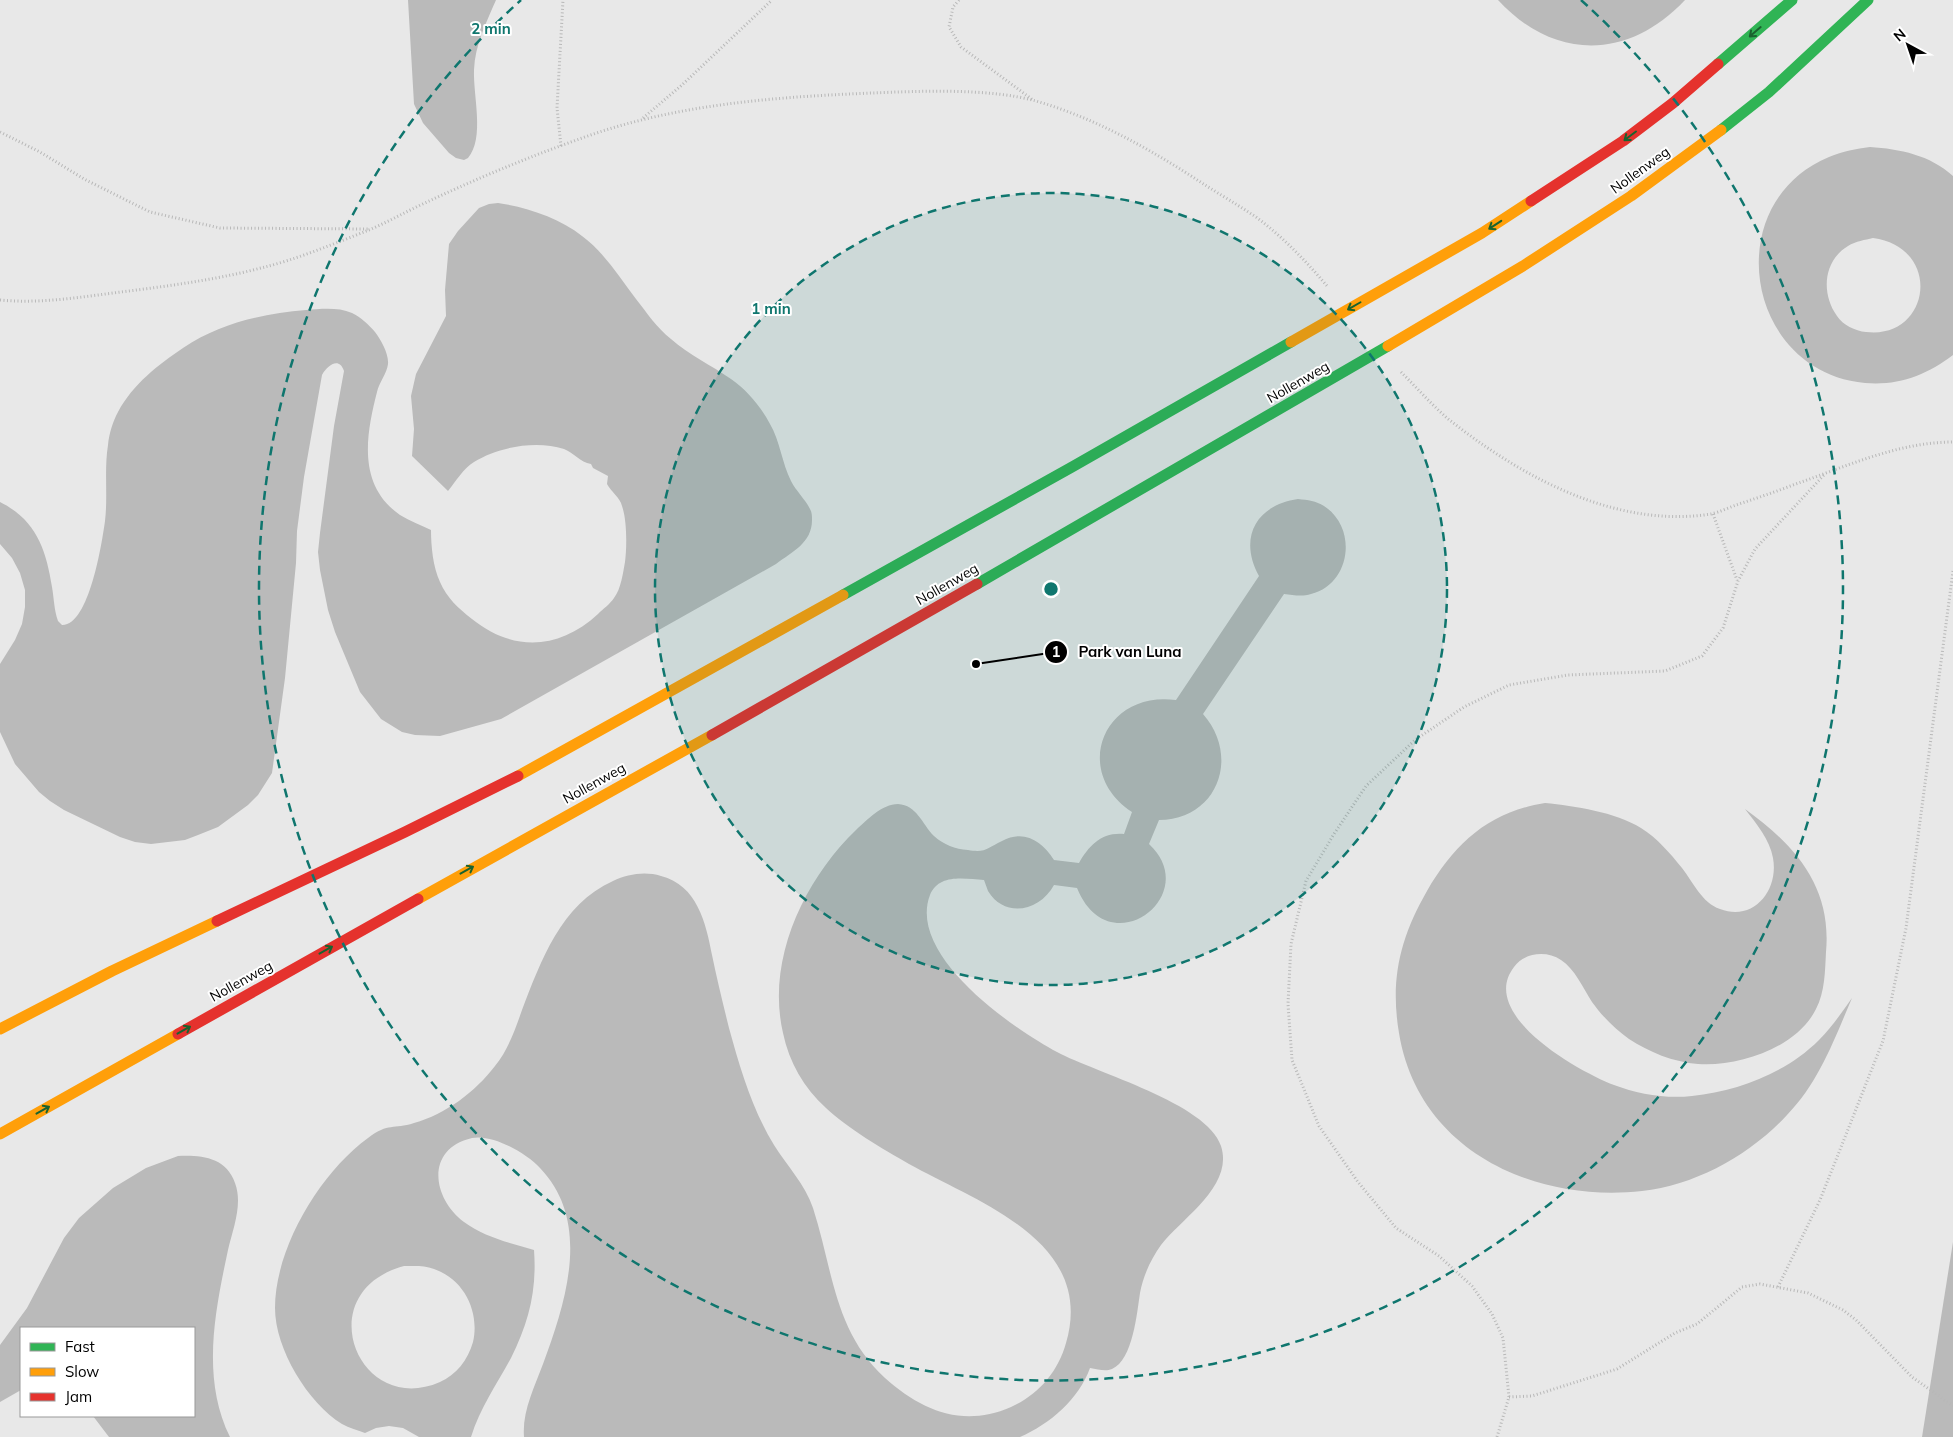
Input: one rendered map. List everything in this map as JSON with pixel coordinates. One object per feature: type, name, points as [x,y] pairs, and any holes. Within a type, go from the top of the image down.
[{"type":"main road","points":[[0,1029],[112,971],[508,781],[1072,467],[1482,233],[1550,190],[1673,103],[1792,0]]},
{"type":"main road","name":"Nollenweg","points":[[0,1134],[846,659],[1338,376],[1523,266],[1631,196],[1731,122],[1769,92],[1868,0]]},
{"type":"path","points":[[562,146],[557,108],[563,0]]},
{"type":"path","points":[[642,118],[682,85],[772,0]]},
{"type":"path","points":[[959,0],[953,7],[949,27],[961,47],[1034,100]]},
{"type":"path","points":[[0,300],[66,299],[186,284],[264,268],[372,229],[474,181],[583,137],[642,118],[719,104],[793,97],[951,92],[1003,95],[1034,100],[1112,130],[1150,151],[1220,195]]},
{"type":"path","points":[[0,132],[40,152],[84,179],[150,212],[220,228],[372,229]]},
{"type":"path","points":[[1495,452],[1535,477],[1570,492],[1621,510],[1666,517],[1712,514],[1862,460],[1902,448],[1933,442],[1953,442]]},
{"type":"path","points":[[1497,1437],[1509,1397],[1503,1338],[1492,1314],[1472,1286],[1439,1256],[1396,1228],[1358,1182],[1319,1126],[1292,1060],[1288,1004],[1291,944],[1306,881],[1366,786],[1415,740],[1464,707],[1510,685],[1568,675],[1664,671],[1702,656],[1723,628],[1738,581],[1754,550],[1824,474]]},
{"type":"path","points":[[1712,514],[1738,581]]},
{"type":"path","points":[[1778,1287],[1820,1200],[1883,1041],[1906,928],[1953,571]]},
{"type":"path","points":[[1509,1397],[1532,1396],[1617,1369],[1675,1333],[1697,1324],[1742,1287],[1760,1284],[1808,1293],[1843,1310],[1856,1320],[1894,1359],[1922,1384],[1953,1406]]},
{"type":"shaded area","points":[[0,0],[1953,0],[1953,1437],[0,1437]]},
{"type":"shaded area","points":[[408,0],[496,0],[476,52],[474,80],[477,116],[476,139],[473,150],[468,158],[464,160],[456,158],[449,153],[423,123],[414,104]]},
{"type":"shaded area","points":[[1498,0],[1685,0],[1663,20],[1640,34],[1616,42],[1592,45],[1567,43],[1543,34],[1520,20]]},
{"type":"shaded area","points":[[1870,147],[1914,154],[1935,163],[1953,176],[1953,355],[1933,368],[1912,378],[1889,383],[1865,383],[1824,372],[1793,350],[1772,319],[1760,283],[1760,246],[1771,210],[1794,179],[1829,157]],"holes":[[[1873,238],[1896,245],[1911,258],[1919,274],[1920,292],[1915,308],[1904,322],[1888,331],[1866,332],[1850,327],[1837,316],[1828,298],[1827,278],[1833,260],[1848,246],[1864,240]]]},
{"type":"shaded area","points":[[498,203],[542,214],[564,224],[590,242],[605,257],[648,315],[666,335],[685,350],[737,383],[758,405],[770,424],[791,481],[811,511],[811,528],[805,541],[776,564],[501,719],[440,736],[415,735],[402,732],[381,719],[360,692],[335,632],[328,610],[320,570],[318,552],[320,533],[334,426],[344,371],[339,364],[333,364],[322,375],[304,477],[297,531],[296,563],[285,678],[272,773],[258,795],[248,805],[218,827],[185,840],[151,844],[135,842],[120,837],[64,810],[50,801],[39,792],[15,764],[0,732],[0,664],[15,640],[22,624],[25,590],[20,573],[12,558],[0,544],[0,502],[22,518],[37,537],[50,573],[58,621],[62,625],[71,622],[80,612],[87,598],[101,547],[105,521],[106,464],[114,419],[131,393],[155,368],[197,339],[227,326],[273,314],[329,309],[347,311],[355,315],[365,321],[375,332],[386,352],[388,364],[378,389],[370,425],[368,458],[371,474],[377,489],[386,503],[400,515],[431,530],[433,556],[440,582],[453,602],[472,619],[488,630],[504,637],[536,642],[552,640],[568,635],[583,626],[612,600],[618,590],[622,576],[626,556],[626,534],[622,506],[607,484],[608,476],[564,449],[542,445],[518,446],[494,452],[474,462],[463,472],[448,491],[412,456],[414,429],[411,396],[416,374],[446,316],[445,290],[449,244],[479,208]]},
{"type":"shaded area","points":[[1298,499],[1312,501],[1324,506],[1335,516],[1342,528],[1345,541],[1342,568],[1335,579],[1324,588],[1311,594],[1298,596],[1284,594],[1203,714],[1214,731],[1220,749],[1221,766],[1217,783],[1208,798],[1196,809],[1179,817],[1159,820],[1149,844],[1163,864],[1165,884],[1159,901],[1146,915],[1128,922],[1109,922],[1092,911],[1077,888],[1054,885],[1040,901],[1022,908],[1004,906],[995,900],[988,891],[984,880],[946,880],[934,888],[930,895],[927,918],[934,941],[948,965],[991,1008],[1015,1026],[1057,1052],[1148,1091],[1195,1116],[1212,1130],[1221,1146],[1223,1161],[1220,1175],[1213,1188],[1161,1245],[1148,1268],[1141,1287],[1133,1335],[1125,1356],[1119,1364],[1107,1370],[1090,1368],[1079,1390],[1062,1409],[1042,1425],[1020,1437],[524,1437],[527,1409],[552,1340],[566,1289],[570,1263],[570,1237],[566,1213],[556,1189],[534,1162],[518,1151],[499,1142],[490,1139],[472,1138],[457,1144],[446,1152],[440,1163],[438,1175],[440,1188],[445,1200],[453,1212],[480,1232],[534,1250],[535,1265],[533,1292],[523,1332],[511,1358],[484,1406],[471,1437],[419,1437],[403,1428],[389,1426],[376,1428],[365,1433],[342,1424],[317,1403],[296,1374],[287,1357],[276,1324],[275,1308],[277,1285],[283,1261],[292,1237],[317,1191],[350,1153],[375,1133],[386,1128],[407,1125],[437,1114],[459,1101],[478,1085],[500,1060],[507,1047],[545,954],[566,919],[595,891],[613,881],[631,875],[643,874],[655,874],[673,881],[683,888],[698,907],[707,930],[729,1028],[747,1088],[766,1131],[810,1199],[837,1299],[855,1340],[868,1360],[899,1390],[928,1407],[960,1416],[993,1413],[1011,1407],[1038,1389],[1058,1364],[1066,1343],[1071,1308],[1064,1277],[1047,1252],[1024,1230],[996,1210],[909,1164],[866,1138],[835,1116],[811,1092],[793,1064],[783,1033],[779,1005],[780,978],[785,950],[794,923],[820,873],[837,850],[856,830],[875,813],[886,807],[898,804],[905,805],[915,811],[934,836],[954,848],[974,851],[983,850],[1018,836],[1038,842],[1054,860],[1079,863],[1097,841],[1109,835],[1124,834],[1132,812],[1113,795],[1103,776],[1100,756],[1104,737],[1114,720],[1130,708],[1151,700],[1176,700],[1259,576],[1250,549],[1251,537],[1255,526],[1262,516],[1271,508],[1283,502]],"holes":[[[404,1266],[423,1266],[445,1274],[454,1280],[472,1308],[475,1331],[468,1355],[456,1371],[440,1382],[411,1388],[386,1383],[367,1368],[355,1347],[352,1324],[358,1300],[375,1280]]]},
{"type":"shaded area","points":[[1545,803],[1582,808],[1631,822],[1652,836],[1668,851],[1708,902],[1720,909],[1732,912],[1743,911],[1761,901],[1768,892],[1774,870],[1769,845],[1745,809],[1780,837],[1806,870],[1816,888],[1823,907],[1826,929],[1825,974],[1819,1002],[1807,1023],[1795,1034],[1781,1044],[1748,1058],[1731,1062],[1698,1064],[1670,1059],[1645,1048],[1629,1039],[1609,1022],[1592,1002],[1570,968],[1561,960],[1549,955],[1536,954],[1518,962],[1506,985],[1509,1004],[1520,1022],[1537,1039],[1558,1055],[1579,1068],[1614,1085],[1642,1093],[1672,1097],[1709,1094],[1727,1090],[1776,1071],[1806,1052],[1819,1040],[1833,1025],[1852,998],[1817,1075],[1787,1115],[1772,1130],[1739,1155],[1702,1175],[1662,1188],[1642,1191],[1601,1192],[1561,1188],[1522,1177],[1487,1160],[1455,1138],[1430,1109],[1410,1074],[1399,1033],[1396,995],[1397,977],[1404,943],[1418,908],[1449,858],[1476,832],[1490,822],[1507,814],[1525,807]]},
{"type":"shaded area","points":[[178,1156],[204,1157],[212,1159],[226,1168],[235,1183],[238,1208],[219,1297],[213,1344],[213,1368],[216,1391],[221,1415],[230,1437],[109,1437],[94,1417],[195,1417],[195,1327],[20,1327],[20,1391],[0,1402],[0,1345],[27,1308],[64,1238],[79,1218],[113,1188],[146,1168]]},
{"type":"shaded area","points":[[1953,1242],[1953,1437],[1922,1437]]},
{"type":"traffic: fast","points":[[1718,64],[1792,0]]},
{"type":"traffic: fast","points":[[1721,130],[1769,92],[1868,0]]},
{"type":"traffic: fast","points":[[843,595],[1291,342]]},
{"type":"traffic: fast","points":[[977,584],[1388,346]]},
{"type":"traffic: slow","points":[[1388,346],[1523,266],[1631,196],[1721,130]]},
{"type":"traffic: slow","points":[[1291,342],[1482,233],[1531,201]]},
{"type":"traffic: slow","points":[[518,776],[843,595]]},
{"type":"traffic: slow","points":[[418,899],[712,735]]},
{"type":"traffic: slow","points":[[0,1029],[112,971],[217,921]]},
{"type":"traffic: slow","points":[[0,1134],[178,1034]]},
{"type":"traffic: jam","points":[[1531,201],[1623,141],[1673,103],[1718,64]]},
{"type":"traffic: jam","points":[[712,735],[977,584]]},
{"type":"traffic: jam","points":[[217,921],[518,776]]},
{"type":"traffic: jam","points":[[178,1034],[418,899]]},
{"type":"place","name":"Park van Luna","points":[[976,664]]}]
